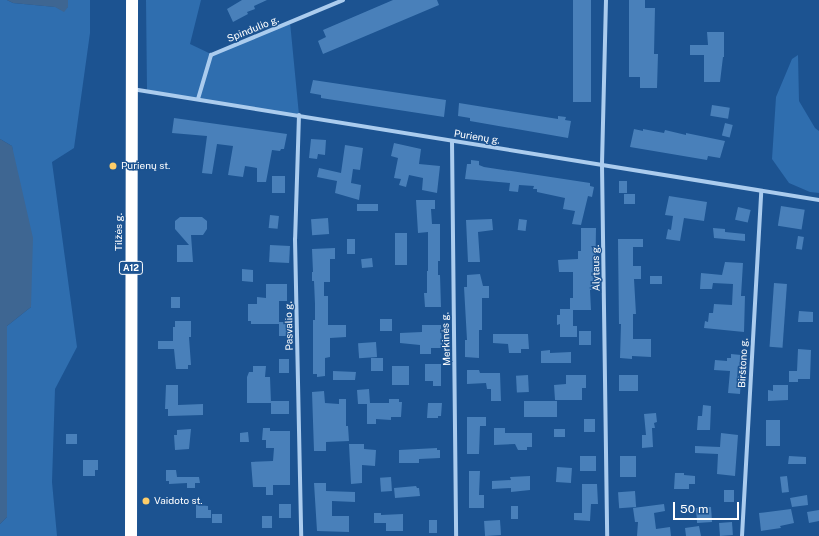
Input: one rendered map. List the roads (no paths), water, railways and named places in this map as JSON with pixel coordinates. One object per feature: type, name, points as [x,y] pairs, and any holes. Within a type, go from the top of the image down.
[{"type":"highway","name":"Tilžės g.","points":[[131,536],[132,0]]},
{"type":"street","name":"Spindulio g.","points":[[198,99],[211,54],[343,0]]},
{"type":"street","name":"Alytaus g.","points":[[606,0],[602,166],[607,536]]},
{"type":"street","name":"Purienų g.","points":[[132,89],[299,115],[760,192],[819,200]]},
{"type":"street","name":"Pasvalio g.","points":[[299,115],[296,239],[302,536]]},
{"type":"street","name":"Merkinės g.","points":[[452,141],[456,536]]},
{"type":"street","name":"Birštono g.","points":[[742,536],[760,192]]},
{"type":"place","name":"Purienų st.","points":[[113,166]]},
{"type":"place","name":"Vaidoto st.","points":[[146,501]]}]
